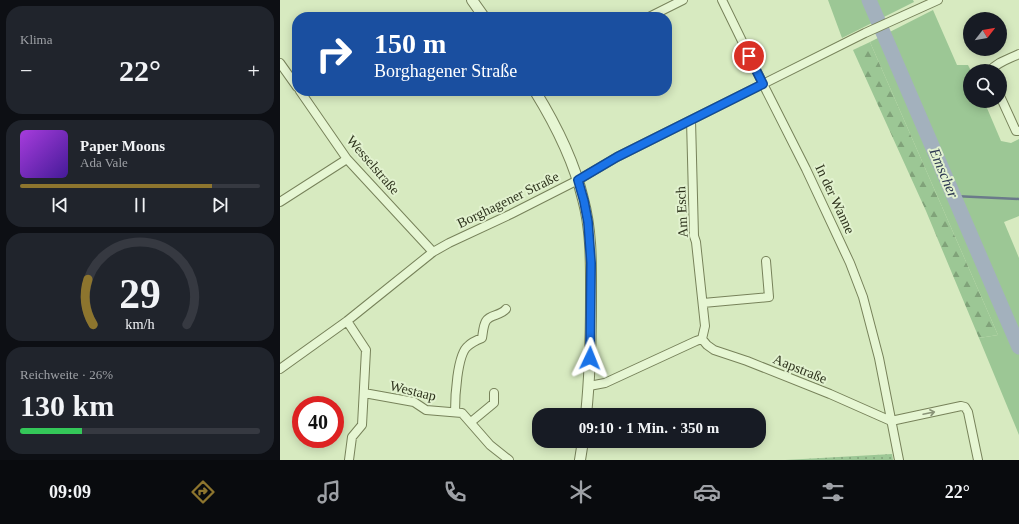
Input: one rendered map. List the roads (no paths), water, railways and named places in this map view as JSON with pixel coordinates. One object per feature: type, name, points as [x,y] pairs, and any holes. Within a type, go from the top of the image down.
[{"type":"street","points":[[472,0],[480,12]]},
{"type":"street","points":[[659,12],[683,0]]},
{"type":"street","name":"In der Wanne","points":[[722,0],[806,169],[850,263],[863,297],[879,358],[899,460]]},
{"type":"street","name":"Borghagener Straße","points":[[280,369],[347,322],[434,252],[449,243],[511,214],[578,180],[617,157],[865,33],[938,0]]},
{"type":"street","points":[[997,64],[1019,54]]},
{"type":"street","points":[[280,63],[292,80]]},
{"type":"street","name":"Wesselstraße","points":[[303,96],[347,159],[434,252]]},
{"type":"street","points":[[538,96],[556,127],[571,159],[584,201],[588,222],[591,263],[591,344],[587,408]]},
{"type":"street","points":[[1005,108],[1016,131],[1019,131]]},
{"type":"street","name":"Am Esch","points":[[691,120],[694,236],[696,242],[705,326],[702,339]]},
{"type":"street","points":[[280,202],[347,159]]},
{"type":"street","points":[[703,303],[769,297],[766,261]]},
{"type":"street","name":"Westaap","points":[[456,412],[455,400],[460,362],[467,346],[482,338],[486,321],[490,317],[503,312],[506,309]]},
{"type":"street","points":[[347,322],[366,350],[362,425],[352,437],[349,460]]},
{"type":"street","points":[[589,386],[605,383],[702,339]]},
{"type":"street","name":"Aapstraße","points":[[702,339],[714,350],[747,361],[891,420]]},
{"type":"street","points":[[471,422],[494,403],[494,393]]},
{"type":"street","name":"Westaap","points":[[364,394],[414,402],[426,410],[462,413],[490,445],[509,460]]},
{"type":"street","points":[[891,420],[961,406],[965,407],[968,412],[978,460]]},
{"type":"street","points":[[580,460],[582,448]]},
{"type":"waterway","name":"Emscher","points":[[869,0],[1019,347]]},
{"type":"waterway","points":[[954,196],[1019,199]]}]
